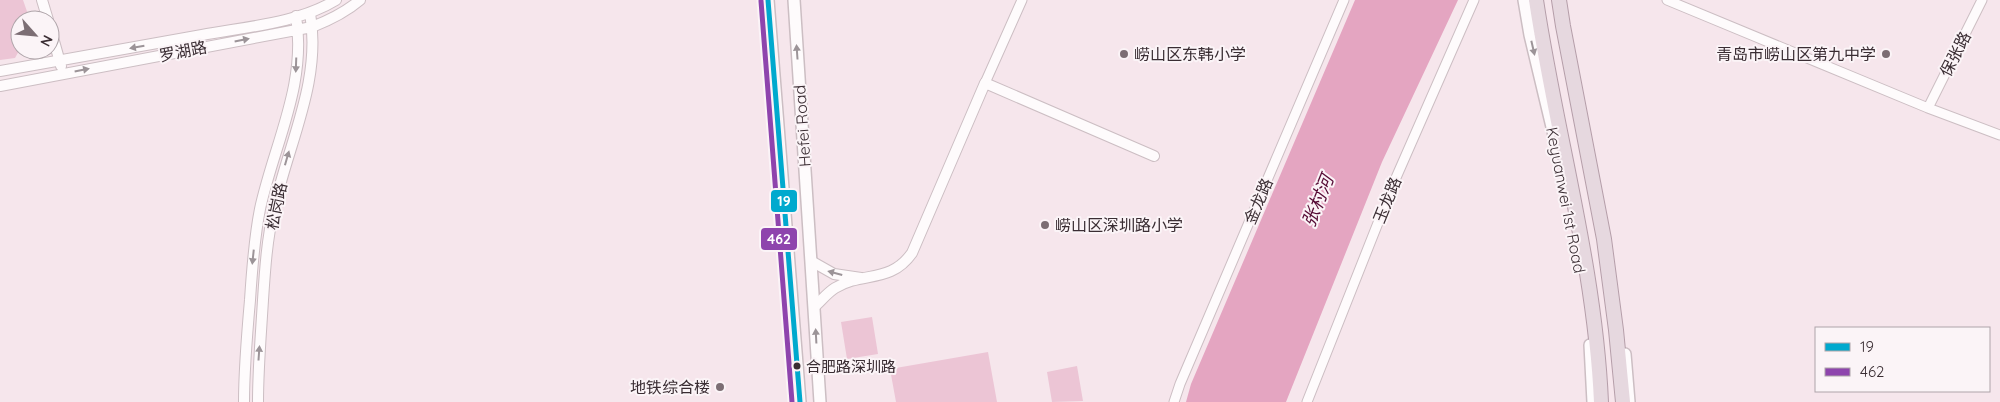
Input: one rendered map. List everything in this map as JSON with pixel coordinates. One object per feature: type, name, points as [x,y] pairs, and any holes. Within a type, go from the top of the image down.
[{"type":"highway","points":[[1536,0],[1544,53],[1583,238],[1591,297],[1601,402]]},
{"type":"highway","points":[[1559,0],[1604,238],[1623,402]]},
{"type":"main road","name":"Hefei Road","points":[[768,0],[800,402]]},
{"type":"main road","name":"Hefei Road","points":[[794,0],[820,402]]},
{"type":"main road","name":"Keyuanwei 1st Road","points":[[1524,0],[1560,163],[1580,269],[1590,340],[1593,402]]},
{"type":"main road","name":"Keyuanwei 1st Road","points":[[1565,0],[1616,282],[1629,402]]},
{"type":"street","points":[[0,71],[256,25],[310,13],[336,0]]},
{"type":"street","name":"罗湖路","points":[[0,86],[312,27],[343,13],[360,0]]},
{"type":"street","points":[[814,307],[836,288],[862,278],[889,274],[897,270],[912,253],[1022,0]]},
{"type":"street","name":"金龙路","points":[[1174,402],[1344,0]]},
{"type":"street","name":"玉龙路","points":[[1307,402],[1395,180],[1474,0]]},
{"type":"street","points":[[1667,0],[1928,108],[2000,135]]},
{"type":"street","name":"保张路","points":[[1928,108],[1982,0]]},
{"type":"street","name":"松岗路","points":[[258,402],[258,367],[266,256],[274,210],[287,155],[304,110],[309,82],[312,27],[310,13]]},
{"type":"street","name":"松岗路","points":[[244,402],[244,369],[253,256],[260,209],[275,150],[291,106],[296,81],[298,30],[296,16]]},
{"type":"street","points":[[60,61],[63,74]]},
{"type":"street","points":[[985,83],[1154,156]]},
{"type":"street","points":[[811,261],[834,274],[862,278]]},
{"type":"shaded area","points":[[0,0],[23,0],[26,10],[10,10],[10,59],[0,60]]},
{"type":"shaded area","points":[[872,317],[878,354],[847,359],[841,322]]},
{"type":"shaded area","points":[[988,352],[997,402],[896,402],[890,369]]},
{"type":"shaded area","points":[[1077,366],[1083,401],[1052,402],[1047,372]]},
{"type":"water","name":"张村河","points":[[1355,0],[1458,0],[1382,162],[1286,402],[1186,402],[1191,384]]},
{"type":"transit line","name":"19","points":[[768,0],[800,402]]},
{"type":"transit line","name":"462","points":[[761,1],[792,402]]},
{"type":"place","name":"崂山区东韩小学","points":[[1124,54]]},
{"type":"place","name":"青岛市崂山区第九中学","points":[[1886,54]]},
{"type":"place","name":"崂山区深圳路小学","points":[[1045,225]]},
{"type":"place","name":"合肥路深圳路","points":[[797,366]]},
{"type":"place","name":"地铁综合楼","points":[[720,387]]}]
